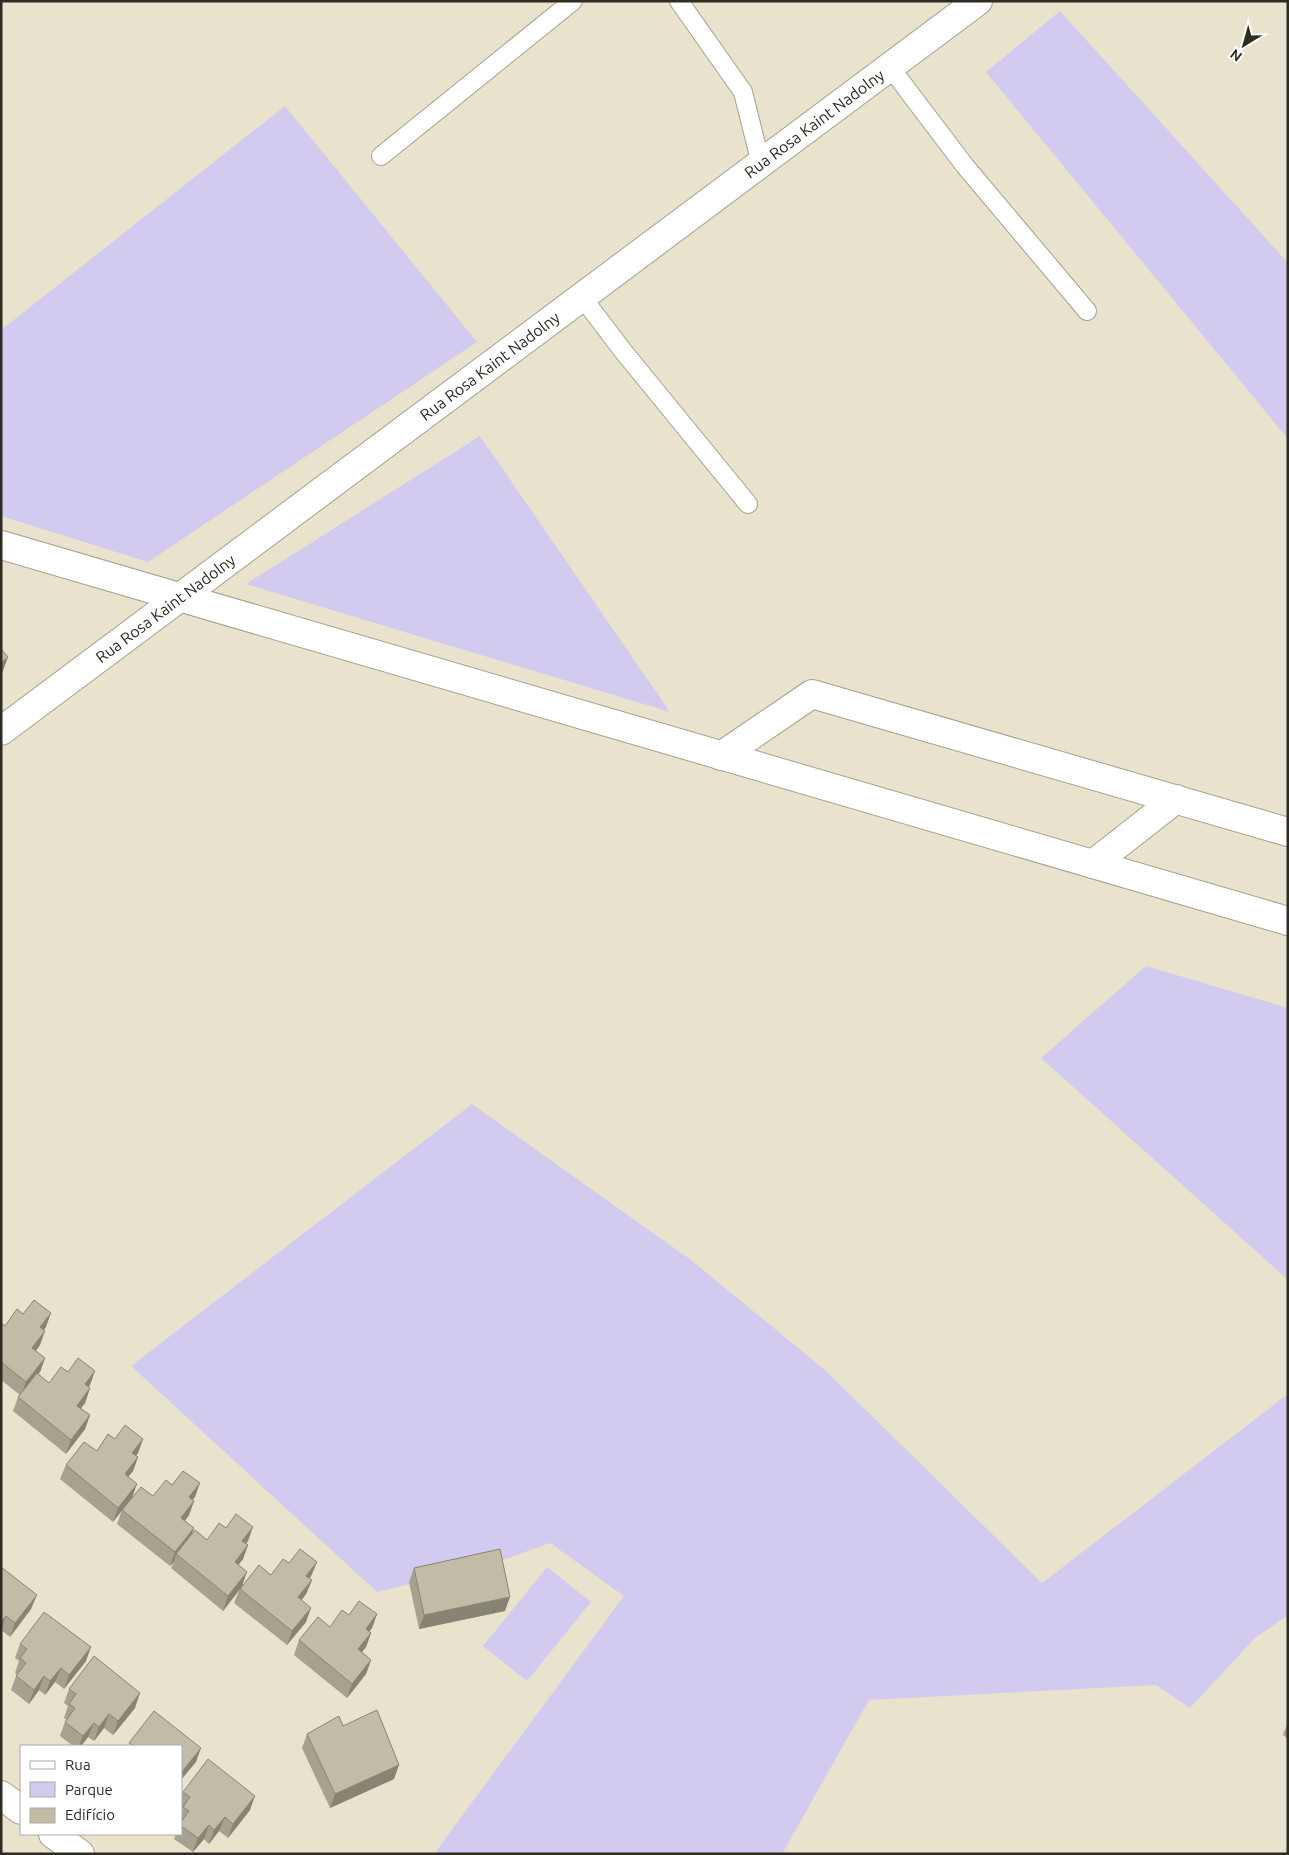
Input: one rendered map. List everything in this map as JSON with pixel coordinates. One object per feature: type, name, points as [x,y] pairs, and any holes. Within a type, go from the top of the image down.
[{"type":"street","name":"Rua Rosa Kaint Nadolny","points":[[1,731],[978,1]]},
{"type":"street","points":[[1,545],[1288,921]]},
{"type":"street","points":[[721,756],[812,694],[1288,832]]},
{"type":"street","points":[[1093,864],[1176,799]]},
{"type":"street","points":[[1,1795],[20,1809]]},
{"type":"street","points":[[54,1835],[80,1854]]},
{"type":"lane","points":[[381,156],[573,1]]},
{"type":"lane","points":[[679,1],[743,92],[761,164]]},
{"type":"lane","points":[[890,67],[965,166],[1087,311]]},
{"type":"lane","points":[[582,297],[623,351],[748,504]]},
{"type":"green space","points":[[1060,11],[1288,263],[1288,439],[986,72]]},
{"type":"green space","points":[[285,106],[477,342],[148,562],[1,516],[1,330]]},
{"type":"green space","points":[[480,436],[670,712],[246,584]]},
{"type":"green space","points":[[1146,966],[1288,1008],[1288,1280],[1041,1058]]},
{"type":"green space","points":[[472,1104],[691,1260],[825,1370],[1042,1583],[1288,1394],[1288,1615],[1255,1638],[1190,1708],[1156,1685],[869,1700],[782,1854],[434,1854],[624,1596],[550,1543],[495,1563],[377,1592],[131,1366]]},
{"type":"green space","points":[[547,1567],[591,1602],[527,1681],[483,1646]]},
{"type":"building","points":[[1,649],[8,657],[1,663]]},
{"type":"building","points":[[34,1300],[51,1313],[40,1327],[45,1331],[32,1348],[45,1358],[26,1382],[1,1362],[1,1323],[5,1326],[17,1309],[23,1314]]},
{"type":"building","points":[[78,1358],[95,1371],[85,1384],[90,1388],[77,1406],[90,1415],[71,1440],[18,1397],[37,1373],[49,1383],[61,1367],[68,1372]]},
{"type":"building","points":[[125,1425],[143,1439],[132,1453],[138,1457],[125,1474],[137,1484],[118,1508],[66,1465],[84,1442],[97,1451],[108,1434],[115,1439]]},
{"type":"building","points":[[183,1471],[200,1483],[189,1497],[194,1501],[181,1518],[194,1528],[175,1552],[122,1510],[141,1487],[153,1496],[166,1480],[172,1485]]},
{"type":"building","points":[[236,1514],[253,1527],[242,1541],[248,1545],[235,1562],[247,1572],[228,1596],[176,1554],[195,1530],[207,1540],[219,1523],[226,1528]]},
{"type":"building","points":[[300,1549],[317,1562],[306,1576],[312,1580],[298,1597],[311,1608],[292,1631],[240,1589],[259,1565],[271,1575],[283,1559],[289,1563]]},
{"type":"building","points":[[500,1549],[510,1597],[424,1615],[414,1568]]},
{"type":"building","points":[[1,1567],[37,1595],[15,1623],[6,1616],[1,1622]]},
{"type":"building","points":[[359,1601],[377,1614],[366,1629],[371,1633],[358,1649],[371,1660],[352,1684],[299,1640],[318,1617],[330,1627],[342,1610],[349,1615]]},
{"type":"building","points":[[44,1612],[91,1647],[69,1675],[61,1668],[50,1681],[44,1676],[34,1690],[16,1676],[26,1663],[20,1658],[27,1649],[20,1644]]},
{"type":"building","points":[[94,1656],[140,1693],[118,1721],[109,1714],[99,1727],[94,1723],[83,1736],[65,1722],[75,1708],[69,1704],[76,1694],[69,1689]]},
{"type":"building","points":[[377,1710],[399,1765],[335,1794],[307,1734],[339,1716],[343,1726]]},
{"type":"building","points":[[154,1711],[201,1748],[182,1772],[182,1745],[132,1745],[129,1743]]},
{"type":"building","points":[[208,1759],[255,1796],[233,1824],[225,1817],[214,1830],[209,1825],[198,1838],[182,1827],[182,1821],[189,1811],[183,1807],[190,1797],[183,1792]]}]
